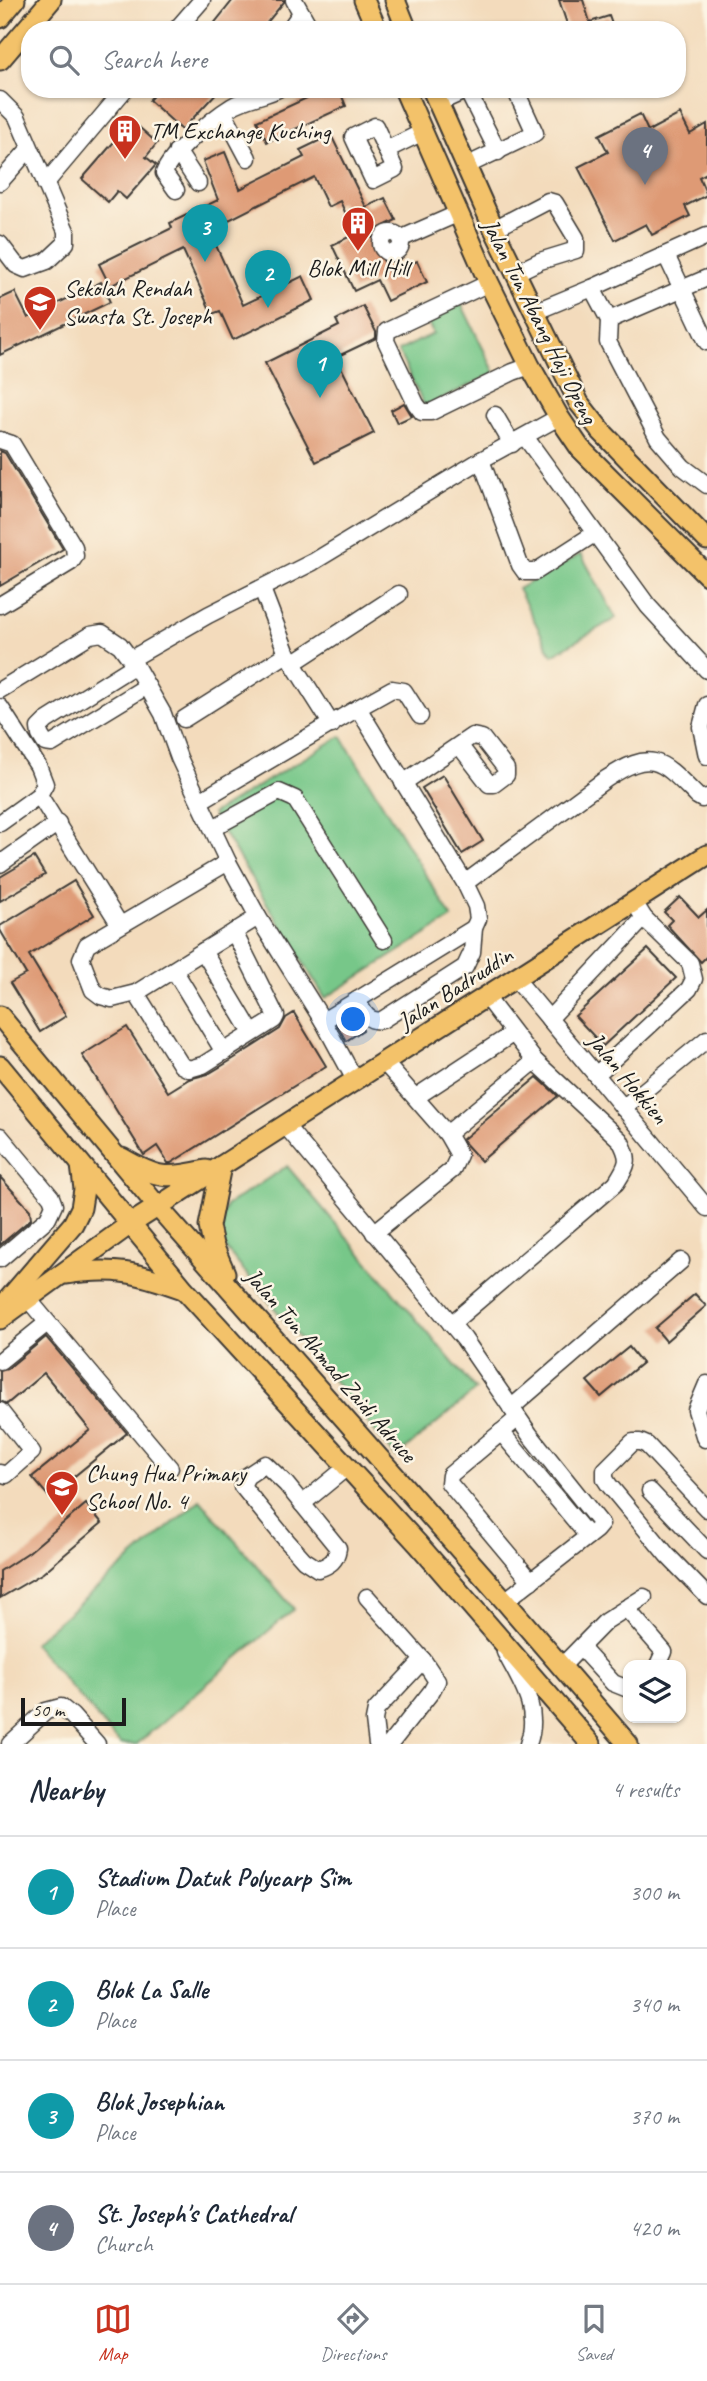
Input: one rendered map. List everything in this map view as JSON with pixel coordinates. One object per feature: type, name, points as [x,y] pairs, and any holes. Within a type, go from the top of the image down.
[{"type":"main road","points":[[33,21],[51,0]]},
{"type":"main road","points":[[364,0],[373,21]]},
{"type":"main road","points":[[395,0],[403,21]]},
{"type":"main road","points":[[0,60],[21,35]]},
{"type":"main road","name":"Jalan Tun Abang Haji Openg","points":[[408,98],[489,283],[559,417],[580,449],[707,575]]},
{"type":"main road","name":"Jalan Tun Abang Haji Openg","points":[[436,98],[494,229],[579,403],[601,431],[707,540]]},
{"type":"main road","name":"Jalan Badruddin","points":[[0,1319],[129,1225],[514,978],[639,910],[707,855]]},
{"type":"main road","name":"Jalan Tun Ahmad Zaidi Adruce","points":[[0,1016],[158,1207],[628,1744]]},
{"type":"main road","points":[[0,1066],[184,1289],[418,1544],[591,1744]]},
{"type":"main road","points":[[111,1152],[154,1175],[174,1177],[221,1166],[209,1226],[212,1245],[231,1289]]},
{"type":"main road","points":[[0,1309],[73,1224],[81,1208],[84,1189],[80,1163]]},
{"type":"main road","points":[[62,1275],[119,1270],[142,1274],[184,1289]]},
{"type":"street","points":[[184,21],[202,0]]},
{"type":"street","points":[[44,184],[117,98]]},
{"type":"street","points":[[176,190],[164,173],[167,164],[177,151],[228,109],[237,98]]},
{"type":"street","points":[[228,109],[256,98]]},
{"type":"street","points":[[472,98],[498,152]]},
{"type":"street","points":[[466,166],[535,133],[519,98]]},
{"type":"street","points":[[0,100],[17,117],[66,231],[66,243],[47,261],[24,269],[16,265],[0,244]]},
{"type":"street","points":[[228,109],[248,158]]},
{"type":"street","points":[[386,150],[423,132]]},
{"type":"street","points":[[0,182],[29,149]]},
{"type":"street","points":[[177,151],[198,183]]},
{"type":"street","points":[[494,229],[548,201],[555,203],[576,238],[576,250],[540,261],[516,273]]},
{"type":"street","points":[[400,239],[457,214]]},
{"type":"street","points":[[534,312],[707,236]]},
{"type":"street","points":[[666,255],[707,342]]},
{"type":"street","points":[[609,320],[707,278]]},
{"type":"street","points":[[489,283],[387,331],[386,341],[416,404],[422,412],[430,412],[530,366]]},
{"type":"street","points":[[592,288],[609,320],[608,342],[658,438],[683,467],[707,485]]},
{"type":"street","points":[[495,415],[594,534],[648,606],[707,670]]},
{"type":"street","points":[[147,686],[52,744],[45,743],[42,738],[39,728],[46,720],[208,615],[313,562],[481,460],[559,417]]},
{"type":"street","points":[[0,440],[12,444],[74,547],[75,556],[71,562],[0,605]]},
{"type":"street","points":[[481,460],[525,572],[535,572],[594,534]]},
{"type":"street","points":[[262,589],[290,659],[332,725]]},
{"type":"street","points":[[184,719],[399,594]]},
{"type":"street","points":[[0,690],[90,635],[102,633],[120,645],[163,714],[228,862],[258,918],[323,1021],[355,1080]]},
{"type":"street","points":[[200,801],[392,689],[404,691],[420,716]]},
{"type":"street","points":[[707,705],[701,727],[707,756]]},
{"type":"street","points":[[357,1000],[367,1017],[375,1021],[382,1020],[465,967],[472,952],[474,928],[478,919],[476,906],[465,883],[358,708]]},
{"type":"street","points":[[0,823],[39,795],[45,784],[38,766],[1,711]]},
{"type":"street","points":[[26,748],[42,738]]},
{"type":"street","points":[[403,783],[459,745]]},
{"type":"street","points":[[465,883],[622,768],[643,761],[666,765],[697,796],[702,799],[707,797]]},
{"type":"street","points":[[213,828],[279,792],[295,799],[384,940]]},
{"type":"street","points":[[39,795],[120,925]]},
{"type":"street","points":[[0,864],[58,824]]},
{"type":"street","points":[[228,862],[87,945],[81,959],[93,990],[112,999],[136,993],[258,918]]},
{"type":"street","points":[[549,1019],[639,910],[690,963],[694,979],[689,989],[596,1076]]},
{"type":"street","points":[[323,1021],[474,928]]},
{"type":"street","points":[[136,993],[181,1065],[189,1069],[196,1067],[224,1052],[274,1020],[276,1016],[234,932]]},
{"type":"street","points":[[203,951],[252,1033]]},
{"type":"street","points":[[174,970],[224,1052]]},
{"type":"street","name":"Jalan Hokkien","points":[[514,978],[707,1208]]},
{"type":"street","points":[[451,1324],[616,1183],[626,1167],[628,1154],[620,1140],[535,1061],[486,997]]},
{"type":"street","points":[[416,1097],[512,1034]]},
{"type":"street","points":[[623,1108],[707,1039]]},
{"type":"street","points":[[447,1134],[535,1061]]},
{"type":"street","points":[[374,1233],[452,1170],[459,1155],[447,1134],[384,1062]]},
{"type":"street","points":[[285,1125],[464,1339],[515,1413],[601,1524],[505,1601]]},
{"type":"street","points":[[0,1136],[51,1197],[54,1205],[48,1218],[0,1259]]},
{"type":"street","points":[[531,1581],[449,1483],[450,1475],[501,1432],[515,1413],[681,1261]]},
{"type":"street","points":[[28,1299],[170,1468]]},
{"type":"street","points":[[0,1361],[47,1323]]},
{"type":"street","points":[[705,1439],[695,1410],[707,1384]]},
{"type":"street","points":[[0,1411],[32,1452],[6,1475],[0,1474]]},
{"type":"street","points":[[501,1432],[588,1536]]},
{"type":"street","points":[[707,1509],[640,1441],[633,1443],[605,1470],[605,1479],[609,1485],[667,1555],[707,1596]]},
{"type":"street","points":[[265,1464],[302,1504],[338,1548],[337,1557],[329,1565],[317,1569],[304,1560],[242,1486],[247,1476],[265,1464]]},
{"type":"street","points":[[302,1504],[347,1467]]},
{"type":"street","points":[[650,1491],[707,1551]]},
{"type":"street","points":[[367,1597],[423,1660],[437,1681],[390,1744]]},
{"type":"street","points":[[561,1667],[606,1621],[643,1597]]},
{"type":"street","points":[[626,1608],[664,1652],[660,1660]]},
{"type":"street","points":[[496,1634],[531,1702],[533,1730],[528,1744]]},
{"type":"street","points":[[581,1648],[613,1682],[623,1687]]},
{"type":"street","points":[[377,1744],[374,1720],[376,1710],[423,1660]]},
{"type":"street","points":[[10,1744],[46,1711],[61,1707],[97,1744]]},
{"type":"green space","points":[[461,303],[495,373],[425,407],[398,351],[433,334],[427,320]]},
{"type":"green space","points":[[581,554],[616,618],[552,655],[518,589]]},
{"type":"green space","points":[[341,736],[452,918],[325,998],[212,814]]},
{"type":"green space","points":[[287,1166],[476,1390],[396,1457],[222,1244],[219,1224],[226,1206]]},
{"type":"green space","points":[[200,1500],[294,1609],[137,1744],[120,1744],[33,1643]]},
{"type":"building","points":[[233,0],[284,0],[268,21],[216,21]]},
{"type":"building","points":[[559,0],[583,0],[590,21],[566,21]]},
{"type":"building","points":[[609,16],[611,21],[593,21]]},
{"type":"building","points":[[151,98],[212,98],[182,130],[149,100]]},
{"type":"building","points":[[307,98],[343,98],[346,106],[267,142],[257,121]]},
{"type":"building","points":[[640,114],[648,131],[680,114],[690,134],[707,124],[707,173],[699,177],[707,195],[685,206],[690,216],[652,235],[646,224],[615,240],[578,167],[608,152],[599,135]]},
{"type":"building","name":"TM Exchange Kuching","points":[[132,121],[157,143],[146,157],[156,165],[126,199],[117,191],[108,202],[82,179]]},
{"type":"building","points":[[331,135],[366,207],[385,198],[396,220],[370,233],[390,274],[417,261],[427,282],[387,301],[377,280],[354,291],[332,245],[355,234],[340,201],[328,207],[314,177],[209,230],[243,305],[303,276],[314,300],[233,340],[220,311],[212,314],[183,250],[110,286],[99,264],[172,228],[170,223],[218,200],[203,161],[225,152],[240,189],[304,157],[300,150]]},
{"type":"building","points":[[101,282],[110,302],[0,355],[0,299],[15,292],[28,318]]},
{"type":"building","points":[[363,306],[376,332],[376,338],[336,357],[374,433],[316,462],[265,363],[339,326],[336,320]]},
{"type":"building","points":[[404,403],[412,416],[397,423],[391,410]]},
{"type":"building","points":[[0,451],[5,453],[63,549],[0,586]]},
{"type":"building","points":[[443,775],[483,841],[462,854],[422,788]]},
{"type":"building","points":[[34,857],[45,875],[0,901],[0,877]]},
{"type":"building","points":[[74,881],[94,915],[29,955],[66,1016],[40,1032],[10,983],[26,974],[0,926]]},
{"type":"building","points":[[680,897],[699,917],[707,910],[707,956],[701,962],[667,925],[672,920],[664,912]]},
{"type":"building","points":[[648,949],[676,978],[603,1046],[575,1016]]},
{"type":"building","points":[[294,1013],[326,1066],[171,1163],[168,1163],[157,1146],[144,1155],[82,1055],[127,1027],[168,1092],[189,1079],[208,1074],[230,1061],[280,1029],[286,1018]]},
{"type":"building","points":[[353,1015],[363,1030],[346,1041],[337,1025]]},
{"type":"building","points":[[537,1077],[558,1096],[481,1161],[462,1140]]},
{"type":"building","points":[[0,1177],[30,1210],[31,1219],[0,1245]]},
{"type":"building","points":[[695,1294],[706,1306],[666,1341],[655,1328]]},
{"type":"building","points":[[46,1337],[127,1433],[49,1497],[32,1477],[90,1430],[44,1373],[7,1404],[0,1401],[0,1371],[7,1369]]},
{"type":"building","points":[[629,1347],[642,1363],[601,1397],[587,1381]]},
{"type":"building","points":[[86,1504],[102,1523],[43,1573],[0,1598],[0,1571],[29,1552]]},
{"type":"place","name":"TM Exchange Kuching","points":[[125,161]]},
{"type":"place","name":"St. Joseph's Cathedral","points":[[645,185]]},
{"type":"place","name":"Blok Mill Hill","points":[[358,253]]},
{"type":"place","name":"Blok Josephian","points":[[205,262]]},
{"type":"place","name":"Blok La Salle","points":[[268,308]]},
{"type":"place","name":"Sekolah Rendah Swasta St. Joseph","points":[[40,332]]},
{"type":"place","name":"Stadium Datuk Polycarp Sim","points":[[320,398]]},
{"type":"place","name":"Chung Hua Primary School No. 4","points":[[62,1517]]}]
